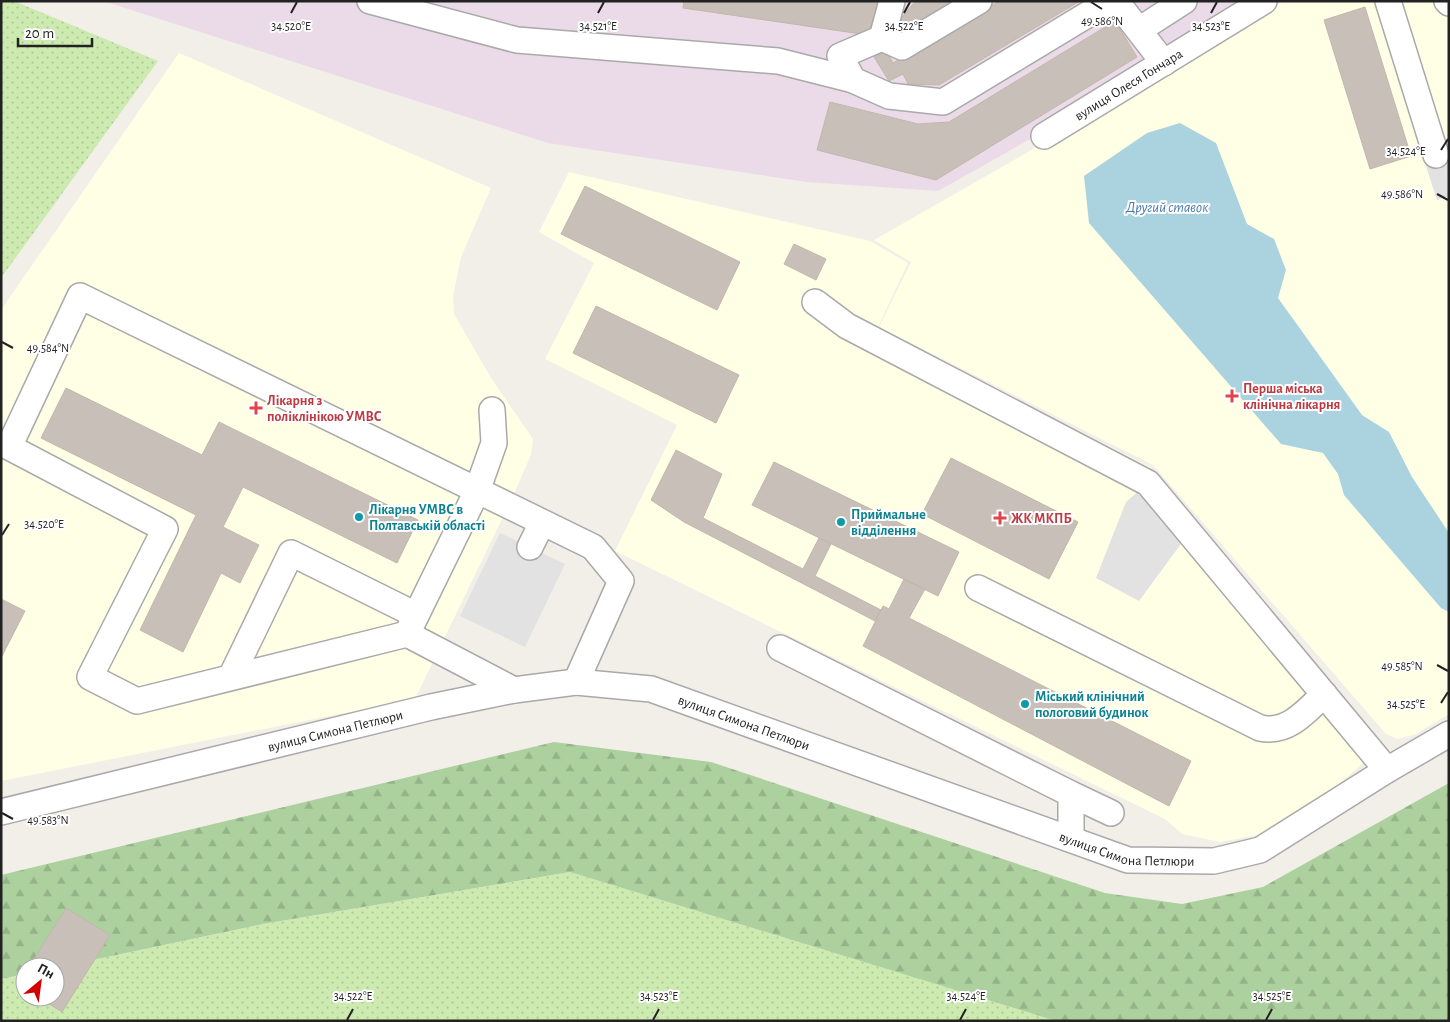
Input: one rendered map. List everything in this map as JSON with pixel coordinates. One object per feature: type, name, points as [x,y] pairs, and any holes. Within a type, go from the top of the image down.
[{"type":"street","points":[[370,1],[517,40],[778,61],[853,80],[889,96],[943,102],[1110,1]]},
{"type":"street","points":[[882,38],[892,1]]},
{"type":"street","points":[[853,80],[840,56],[882,38],[902,47],[979,1]]},
{"type":"street","points":[[1116,1],[1164,63]]},
{"type":"street","points":[[1139,30],[1184,1]]},
{"type":"street","points":[[1388,1],[1436,156]]},
{"type":"street","name":"вулиця Олеся Гончара","points":[[1044,136],[1259,5]]},
{"type":"street","points":[[492,410],[494,443],[478,491],[411,624],[137,701],[90,677],[165,529],[9,447],[80,296],[312,408],[478,491],[542,523],[592,547],[621,581],[576,682]]},
{"type":"street","points":[[815,302],[847,326],[1148,484],[1387,770]]},
{"type":"street","points":[[530,547],[542,523]]},
{"type":"street","points":[[231,676],[291,553],[411,624],[514,690]]},
{"type":"street","points":[[978,588],[1260,728],[1275,730],[1288,725],[1324,694]]},
{"type":"street","points":[[780,648],[1071,794],[1111,812]]},
{"type":"street","name":"вулиця Симона Петлюри","points":[[1,812],[432,707],[514,690],[576,682],[651,689],[1128,860],[1214,861],[1260,850],[1387,770],[1449,734]]},
{"type":"street","points":[[1071,794],[1071,839]]},
{"type":"shaded area","points":[[103,1],[1263,1],[1265,7],[938,191],[807,182],[548,143]]},
{"type":"shaded area","name":"Перша міська клінічна лікарня","points":[[1283,1],[1449,1],[1449,714],[1414,735],[1397,739],[1386,734],[1153,465],[879,327],[911,262],[874,240],[1243,29]]},
{"type":"shaded area","name":"Лікарня з поліклінікою УМВС","points":[[179,53],[491,188],[461,257],[453,296],[454,314],[491,378],[533,439],[531,455],[415,699],[1,781],[1,310]]},
{"type":"shaded area","points":[[1441,154],[1449,158],[1449,196],[1437,200],[1424,160]]},
{"type":"shaded area","points":[[569,172],[870,241],[908,263],[877,329],[1150,467],[1384,745],[1331,791],[1258,835],[1220,842],[1182,834],[1165,819],[615,551],[677,425],[545,359],[594,263],[539,232]]},
{"type":"shaded area","points":[[1148,483],[1189,533],[1139,601],[1096,578],[1126,502]]},
{"type":"shaded area","points":[[500,533],[565,564],[525,647],[460,616]]},
{"type":"green space","points":[[1,1],[14,1],[158,61],[1,278]]},
{"type":"green space","points":[[554,742],[711,762],[1105,893],[1182,904],[1263,887],[1449,783],[1449,1021],[1056,1021],[570,872],[263,924],[65,966],[65,957],[15,957],[15,976],[1,979],[1,875]]},
{"type":"green space","points":[[570,872],[1056,1021],[1,1021],[1,979],[15,976],[15,1007],[65,1007],[65,966],[263,924]]},
{"type":"water","name":"Другий ставок","points":[[1180,123],[1216,143],[1247,224],[1274,239],[1286,270],[1278,298],[1362,415],[1389,432],[1412,477],[1449,533],[1449,612],[1441,608],[1344,495],[1338,474],[1323,453],[1281,444],[1089,223],[1084,176],[1147,133]]},
{"type":"building","points":[[684,1],[878,1],[874,30],[868,35],[683,8]]},
{"type":"building","points":[[917,1],[957,1],[907,34],[898,22]]},
{"type":"building","points":[[999,1],[1080,1],[939,85],[908,84],[903,74],[889,81],[874,57],[886,50],[893,63]]},
{"type":"building","points":[[1365,7],[1411,156],[1370,169],[1324,20]]},
{"type":"building","points":[[1115,21],[1137,57],[936,180],[817,150],[830,102],[918,124],[949,122]]},
{"type":"building","points":[[585,186],[740,262],[717,310],[561,234]]},
{"type":"building","points":[[794,244],[826,259],[816,280],[784,264]]},
{"type":"building","points":[[596,306],[739,375],[716,423],[573,353]]},
{"type":"building","name":"Лікарня УМВС в Полтавській області","points":[[66,388],[202,455],[219,422],[418,520],[397,563],[243,487],[223,527],[259,545],[240,583],[221,573],[183,652],[140,630],[196,515],[41,438]]},
{"type":"building","points":[[676,450],[722,474],[703,518],[803,569],[819,538],[831,544],[815,576],[881,610],[875,621],[684,522],[651,500]]},
{"type":"building","name":"ЖК МКПБ","points":[[951,458],[1078,522],[1049,579],[922,514]]},
{"type":"building","name":"Приймальне відділення","points":[[774,462],[959,552],[938,596],[752,505]]},
{"type":"building","name":"Міський клінічний пологовий будинок","points":[[904,579],[925,589],[909,618],[1191,761],[1169,806],[863,646],[883,606],[889,609]]},
{"type":"building","points":[[1,599],[25,611],[2,656],[1,655]]},
{"type":"building","points":[[66,908],[110,935],[62,1012],[54,1007],[65,1007],[65,957],[35,957]]},
{"type":"place","name":"Перша міська клінічна лікарня","points":[[1232,396]]},
{"type":"place","name":"Лікарня з поліклінікою УМВС","points":[[256,408]]},
{"type":"place","name":"Лікарня УМВС в Полтавській області","points":[[359,517]]},
{"type":"place","name":"ЖК МКПБ","points":[[1000,518]]},
{"type":"place","name":"Приймальне відділення","points":[[841,522]]},
{"type":"place","name":"Міський клінічний пологовий будинок","points":[[1025,704]]}]
